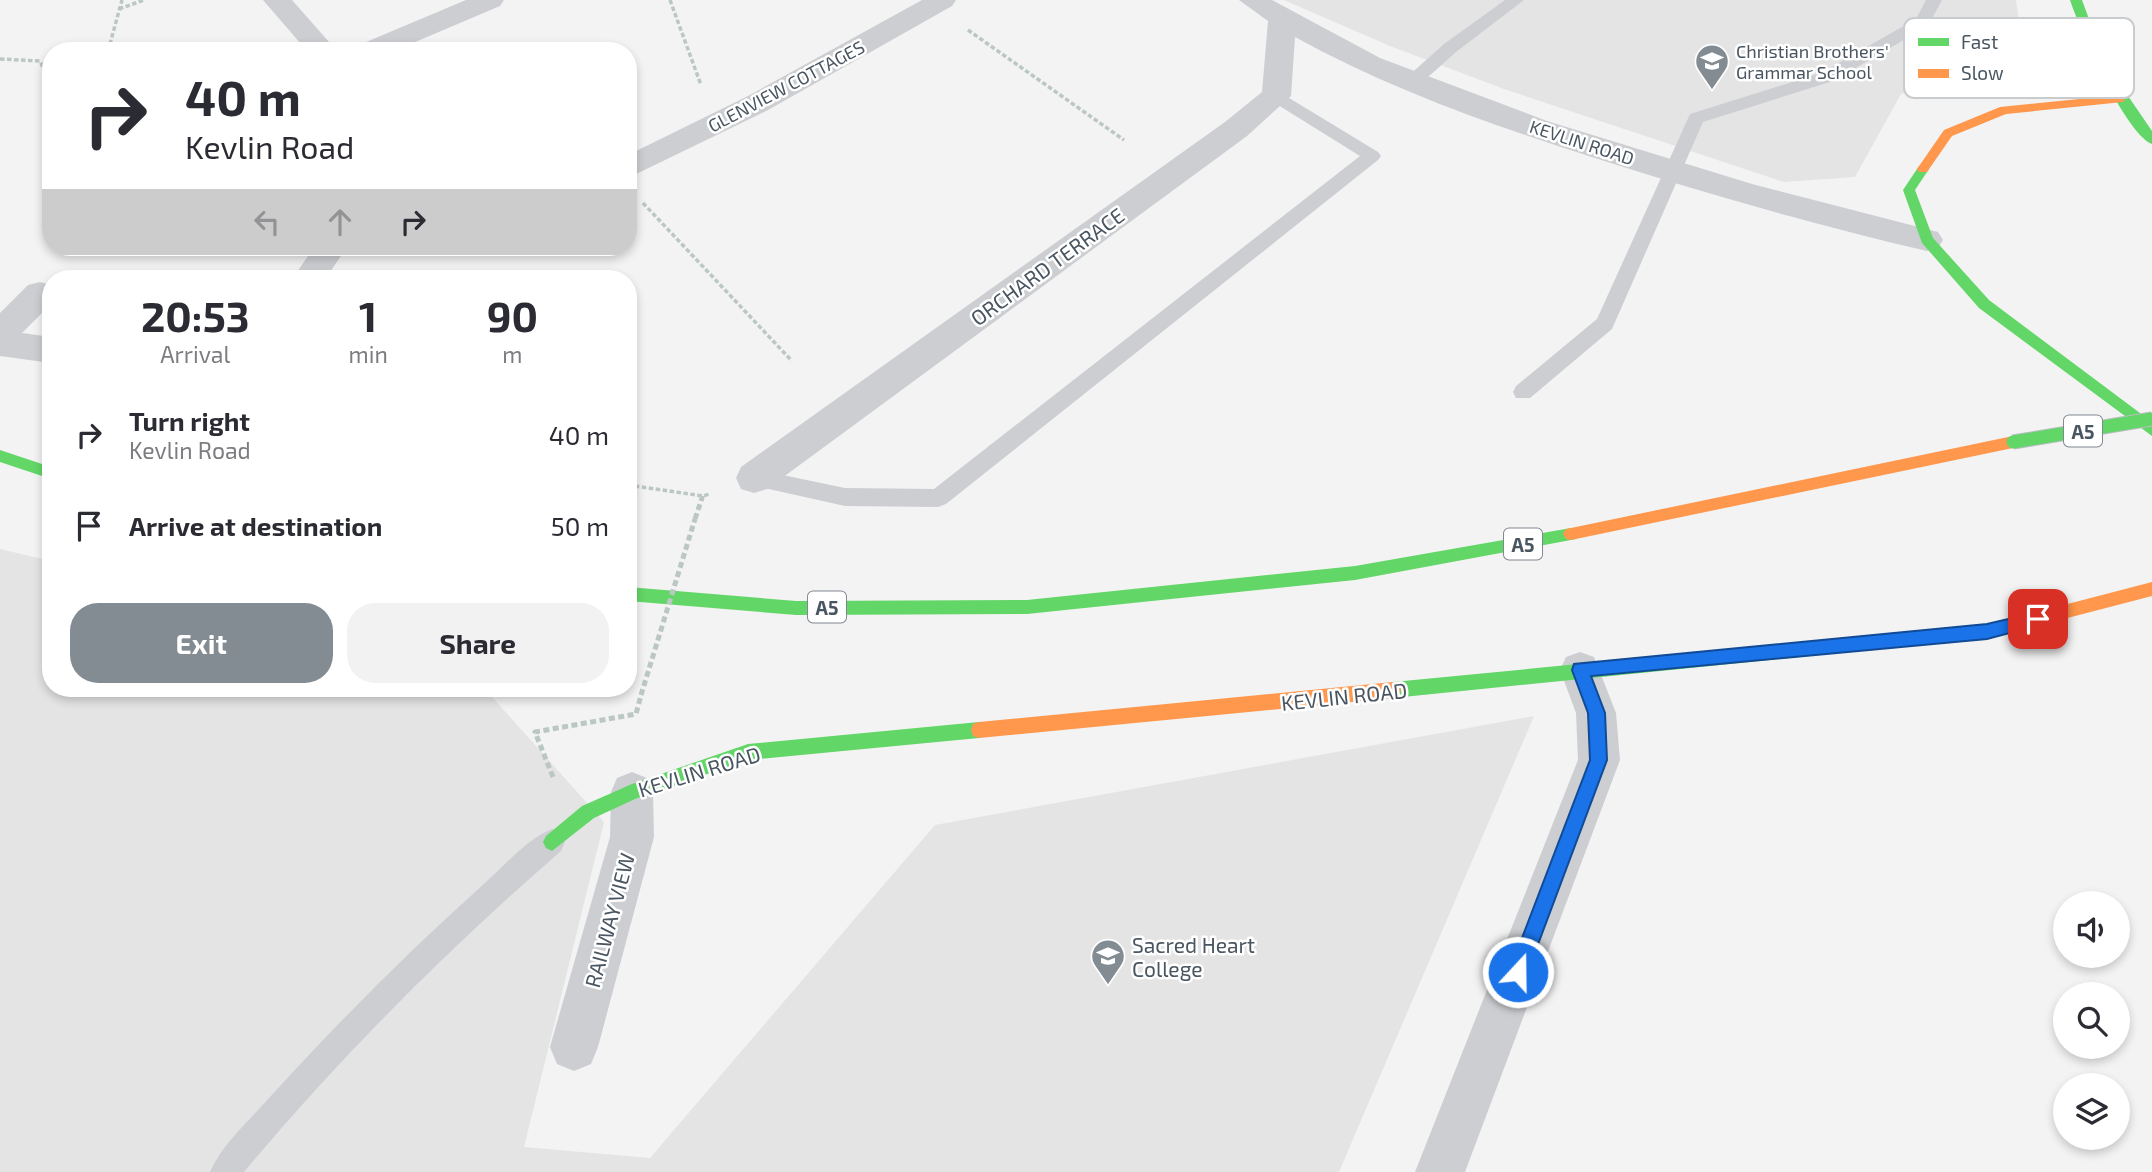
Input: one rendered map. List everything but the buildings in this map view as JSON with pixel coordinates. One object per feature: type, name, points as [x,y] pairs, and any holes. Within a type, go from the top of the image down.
[{"type":"main road","points":[[2076,0],[2081,18]]},
{"type":"main road","points":[[2152,141],[2119,99],[2004,110],[1948,133],[1909,190],[1927,240],[1984,304],[2152,430]]},
{"type":"main road","name":"A5","points":[[637,595],[796,608],[1027,607],[1342,574],[1522,544],[2013,442],[2152,419]]},
{"type":"main road","points":[[0,456],[42,470]]},
{"type":"main road","name":"KEVLIN ROAD","points":[[552,842],[588,813],[632,792],[748,752],[1987,632],[2152,589]]},
{"type":"street","points":[[277,0],[315,42]]},
{"type":"street","points":[[390,42],[490,0]]},
{"type":"street","name":"KEVLIN ROAD","points":[[1253,0],[1282,19],[1379,70],[1495,114],[1821,216],[1927,240]]},
{"type":"street","name":"GLENVIEW COTTAGES","points":[[637,164],[758,103],[938,3]]},
{"type":"street","points":[[1276,96],[1282,19]]},
{"type":"street","name":"ORCHARD TERRACE","points":[[754,478],[1236,129],[1276,96]]},
{"type":"street","points":[[0,334],[40,294]]},
{"type":"street","points":[[0,344],[42,348]]},
{"type":"street","points":[[1440,1172],[1599,760],[1596,713],[1580,670]]},
{"type":"street","name":"RAILWAY VIEW","points":[[574,1046],[632,837],[632,792]]},
{"type":"lane","points":[[1412,82],[1450,48],[1516,0]]},
{"type":"lane","points":[[1925,18],[1934,0]]},
{"type":"lane","points":[[1523,391],[1605,324],[1696,118],[1827,77],[1904,33]]},
{"type":"lane","points":[[754,478],[845,497],[938,498],[1372,156],[1276,96]]},
{"type":"lane","points":[[225,1172],[268,1119],[464,916],[552,842]]},
{"type":"path","points":[[111,42],[122,0]]},
{"type":"path","points":[[120,9],[144,0]]},
{"type":"path","points":[[670,0],[701,87],[758,103]]},
{"type":"path","points":[[938,3],[1124,140]]},
{"type":"path","points":[[0,60],[40,61],[42,64]]},
{"type":"path","points":[[637,197],[792,361]]},
{"type":"path","points":[[588,813],[555,781],[535,732],[636,714],[703,496],[637,486]]},
{"type":"shaded area","name":"Christian Brothers' Grammar School","points":[[1284,0],[2016,0],[2019,18],[1904,18],[1904,93],[1901,94],[1855,177],[1784,182],[1504,89],[1390,46]]},
{"type":"shaded area","name":"Sacred Heart College","points":[[0,549],[42,559],[42,697],[492,697],[604,822],[524,1147],[650,1158],[935,825],[1534,716],[1339,1172],[0,1172]]},
{"type":"traffic: fast","points":[[2076,0],[2082,18]]},
{"type":"traffic: fast","points":[[2122,98],[2152,140]]},
{"type":"traffic: fast","points":[[1923,169],[1909,190],[1927,240],[1984,304],[2152,430]]},
{"type":"traffic: fast","points":[[2013,442],[2152,419]]},
{"type":"traffic: fast","points":[[0,456],[42,470]]},
{"type":"traffic: fast","points":[[637,595],[796,608],[1027,607],[1355,573],[1571,534]]},
{"type":"traffic: fast","points":[[1393,690],[1879,642]]},
{"type":"traffic: fast","points":[[552,842],[588,812],[632,792],[748,752],[979,730]]},
{"type":"traffic: slow","points":[[1923,169],[1948,133],[2004,110],[2119,99]]},
{"type":"traffic: slow","points":[[1571,534],[2013,442]]},
{"type":"traffic: slow","points":[[1879,642],[1987,632],[2152,589]]},
{"type":"traffic: slow","points":[[979,730],[1393,690]]},
{"type":"place","name":"Christian Brothers' Grammar School","points":[[1712,91]]},
{"type":"place","name":"Sacred Heart College","points":[[1108,986]]},
{"type":"route","points":[[1518,972],[1599,760],[1596,713],[1580,670],[1987,632],[2038,619]]}]
